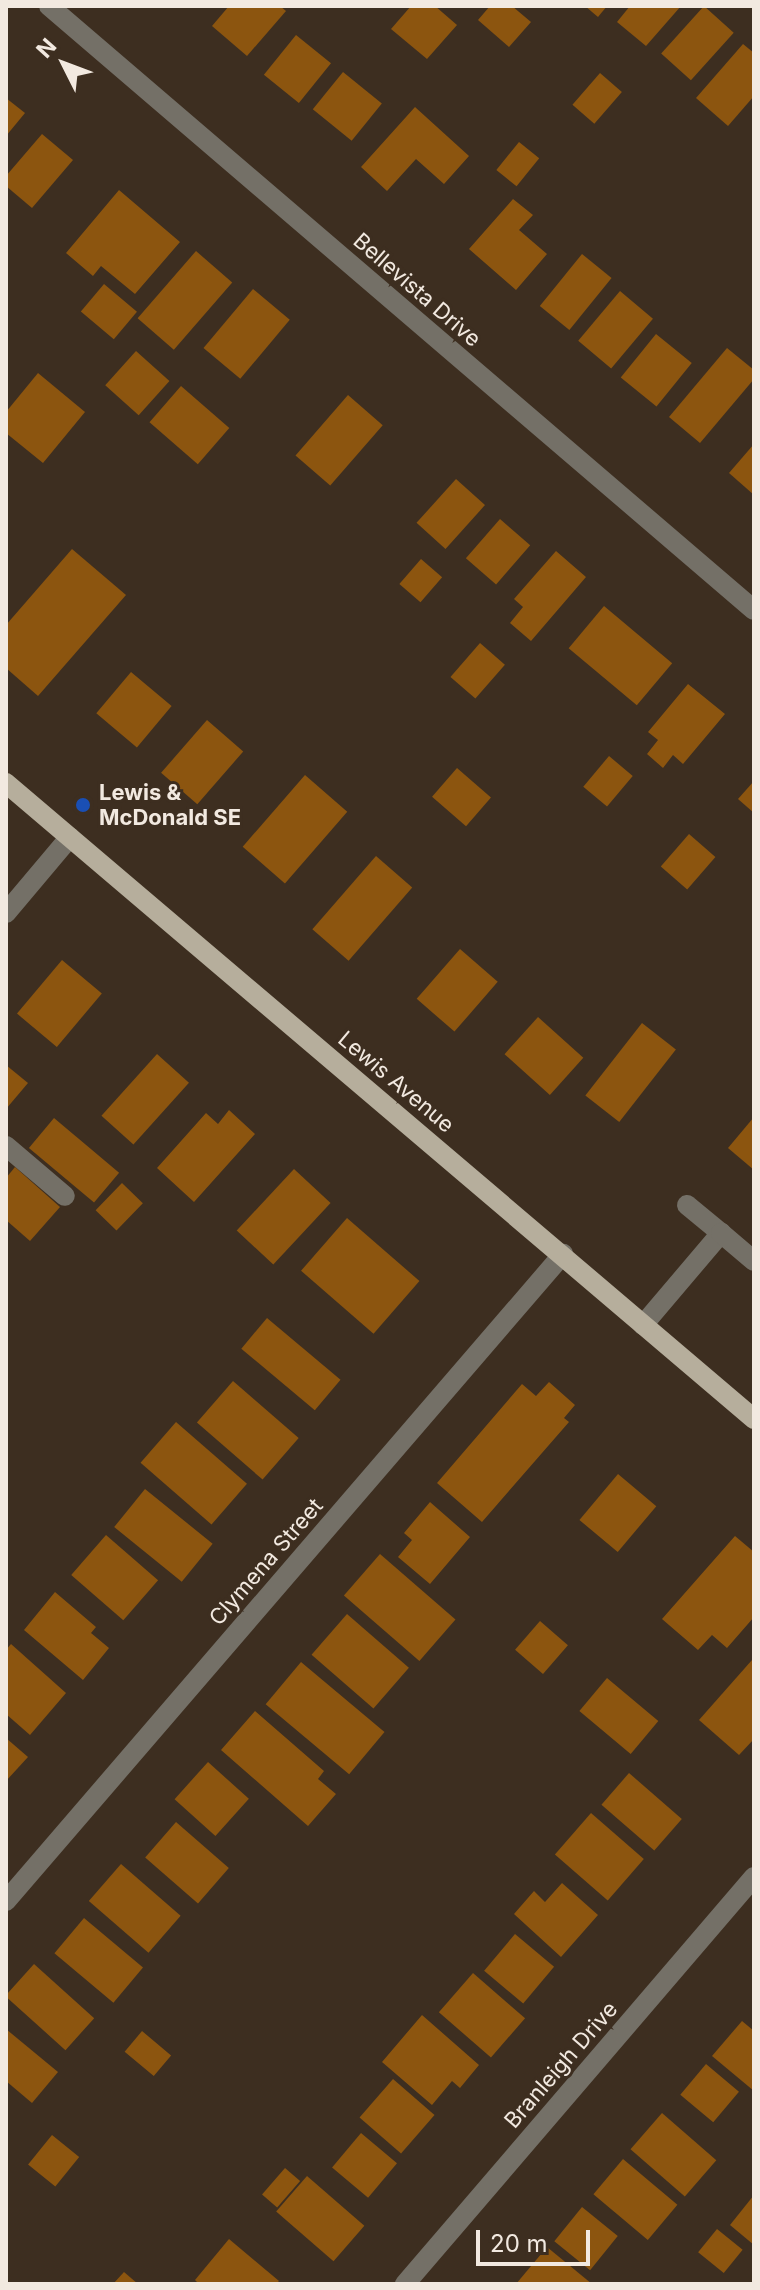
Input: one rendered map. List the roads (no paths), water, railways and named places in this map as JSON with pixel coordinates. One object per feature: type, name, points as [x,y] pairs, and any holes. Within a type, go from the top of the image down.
[{"type":"main road","name":"Lewis Avenue","points":[[6,783],[754,1419]]},
{"type":"street","name":"Bellevista Drive","points":[[49,6],[754,610]]},
{"type":"street","points":[[6,913],[70,837]]},
{"type":"street","points":[[6,1146],[65,1196]]},
{"type":"street","points":[[687,1205],[754,1261]]},
{"type":"street","points":[[643,1325],[721,1233]]},
{"type":"street","name":"Clymena Street","points":[[6,1901],[563,1254]]},
{"type":"street","name":"Branleigh Drive","points":[[405,2284],[754,1877]]},
{"type":"place","name":"Lewis & McDonald SE","points":[[83,805]]}]
